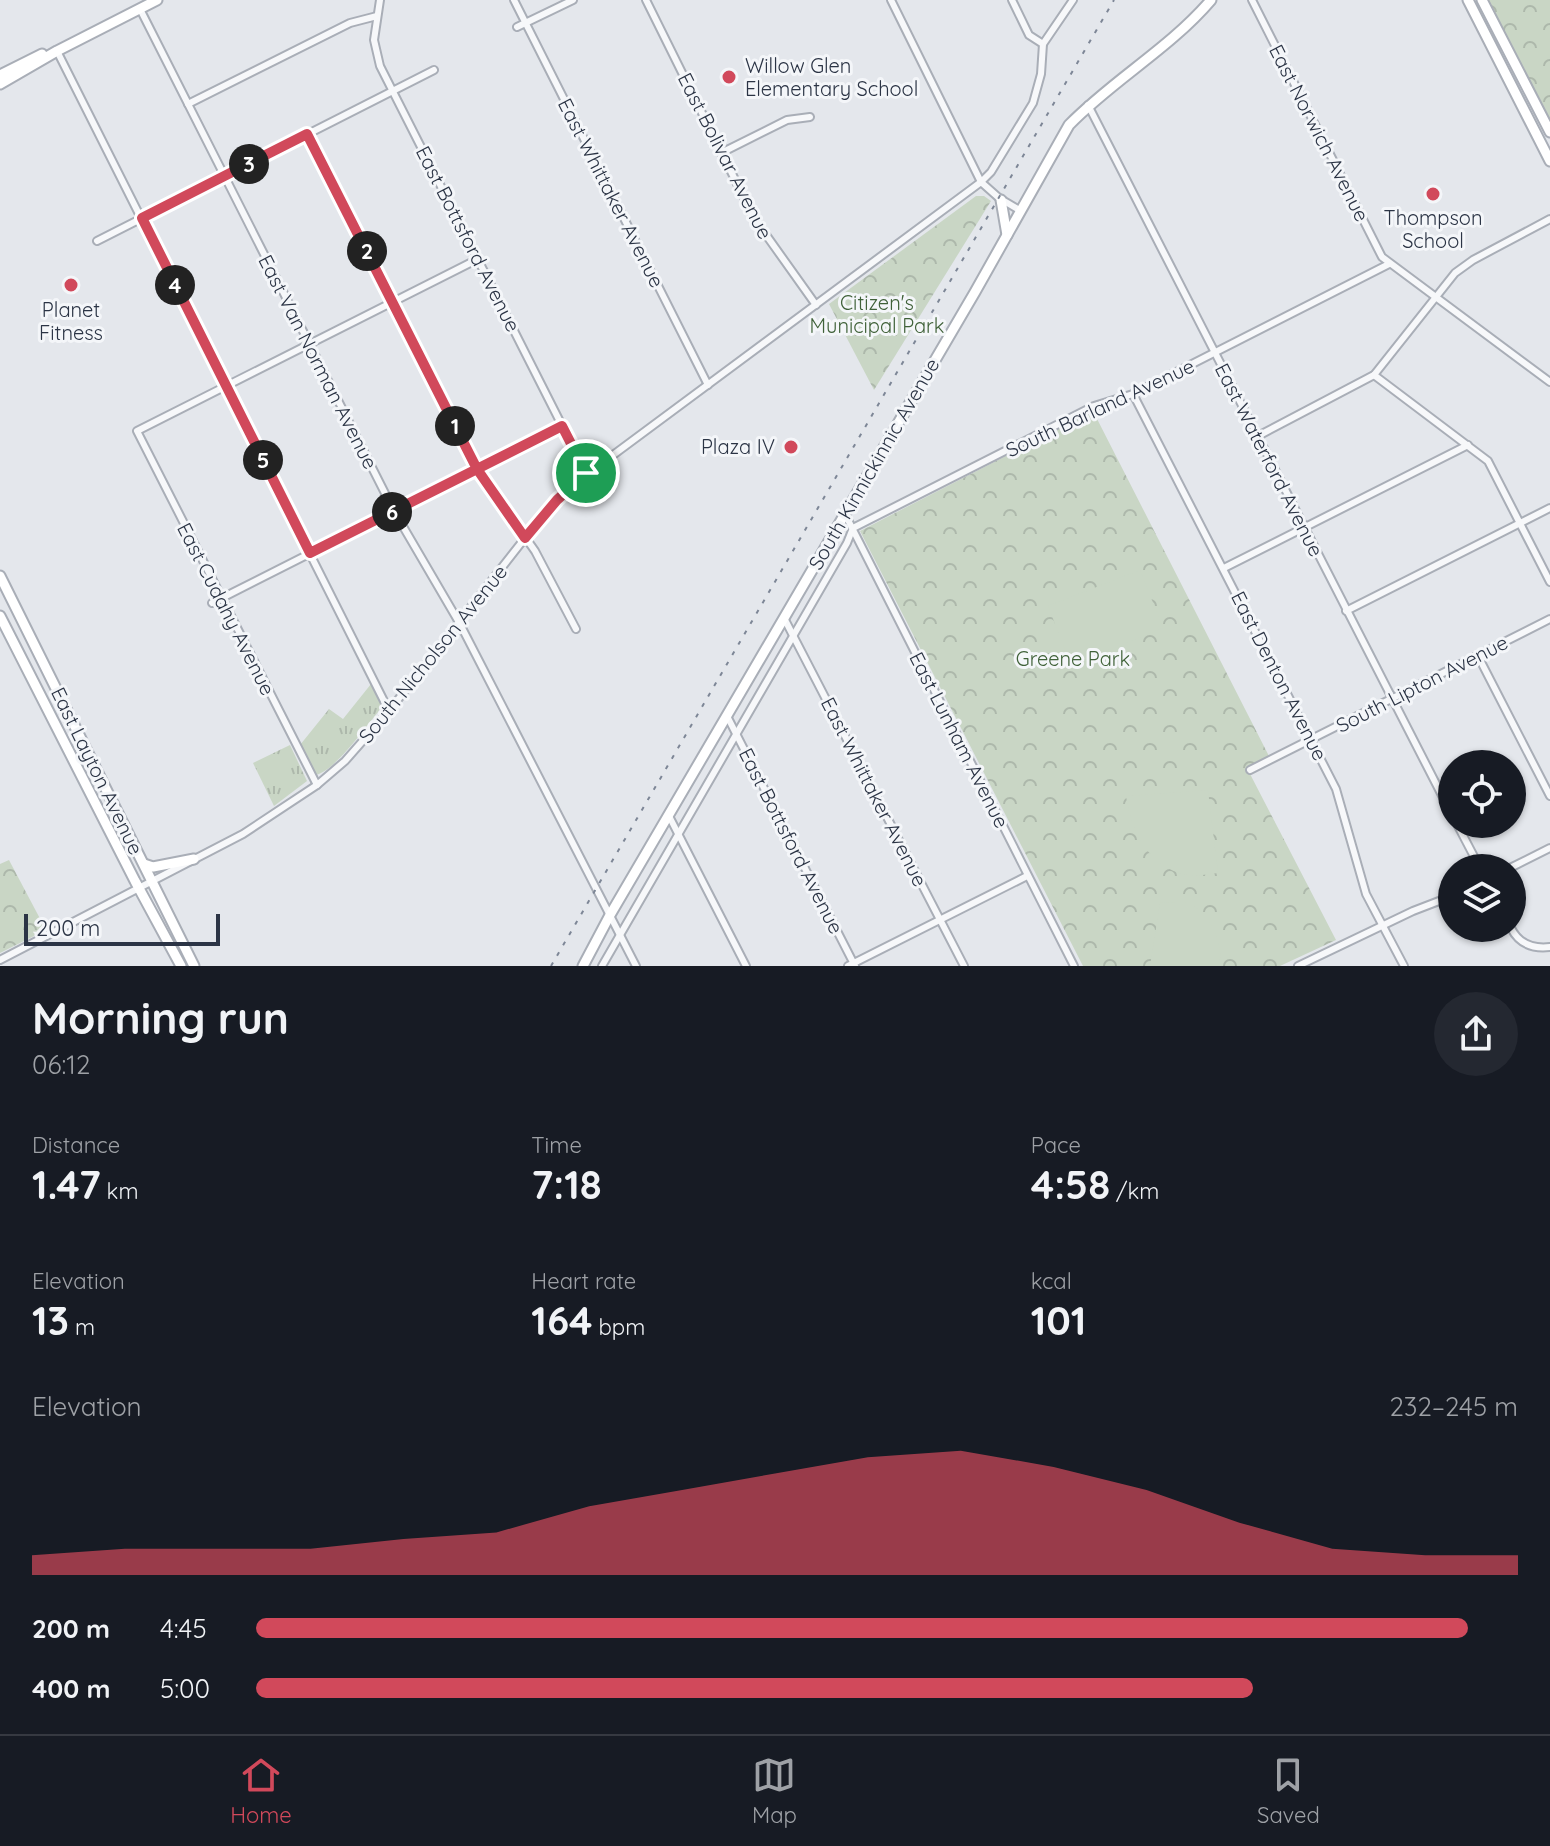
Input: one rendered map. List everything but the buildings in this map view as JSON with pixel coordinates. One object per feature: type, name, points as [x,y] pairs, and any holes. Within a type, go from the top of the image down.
[{"type":"street","points":[[0,84],[157,0]]},
{"type":"street","name":"East Bottsford Avenue","points":[[380,0],[374,28],[375,51],[586,473]]},
{"type":"street","name":"East Whittaker Avenue","points":[[514,0],[708,385]]},
{"type":"street","points":[[517,27],[573,0]]},
{"type":"street","name":"East Bolivar Avenue","points":[[646,0],[754,218],[816,305]]},
{"type":"street","points":[[891,0],[981,182],[1001,200],[1021,211]]},
{"type":"street","points":[[1012,0],[1029,35],[1043,44],[1051,37],[1073,0]]},
{"type":"street","name":"South Kinnickinnic Avenue","points":[[583,966],[1069,125],[1088,105],[1181,31],[1211,0]]},
{"type":"street","name":"East Norwich Avenue","points":[[1252,0],[1359,213],[1382,257],[1389,264]]},
{"type":"street","points":[[1468,0],[1550,161]]},
{"type":"street","points":[[1482,0],[1550,132]]},
{"type":"street","name":"East Van Norman Avenue","points":[[140,9],[394,511],[460,624],[636,966]]},
{"type":"street","points":[[188,104],[350,23],[377,16]]},
{"type":"street","name":"South Nicholson Avenue","points":[[0,960],[243,834],[317,785],[345,761],[460,624],[525,538],[557,500],[586,473],[991,172],[1033,103],[1041,74],[1043,44]]},
{"type":"street","points":[[0,75],[43,54],[57,51]]},
{"type":"street","points":[[57,51],[389,711]]},
{"type":"street","points":[[97,241],[434,70]]},
{"type":"street","name":"East Waterford Avenue","points":[[1088,105],[1438,788]]},
{"type":"street","points":[[721,153],[787,120],[810,117]]},
{"type":"street","points":[[307,134],[477,469],[545,569],[576,629]]},
{"type":"street","points":[[1001,200],[1007,235]]},
{"type":"street","points":[[1258,436],[1374,375],[1460,268],[1550,219]]},
{"type":"street","points":[[226,385],[478,259]]},
{"type":"street","points":[[1389,264],[1550,382]]},
{"type":"street","name":"South Barland Avenue","points":[[853,528],[1094,406],[1133,394],[1215,354],[1389,264]]},
{"type":"street","points":[[1374,375],[1488,461],[1550,582]]},
{"type":"street","name":"East Cudahy Avenue","points":[[226,385],[137,431],[317,785]]},
{"type":"street","points":[[1115,389],[1117,399]]},
{"type":"street","name":"East Denton Avenue","points":[[1133,394],[1311,739],[1343,808],[1356,866],[1382,927],[1404,966]]},
{"type":"street","points":[[212,603],[562,426]]},
{"type":"street","points":[[1224,568],[1468,445]]},
{"type":"street","points":[[1346,611],[1550,508]]},
{"type":"street","name":"East Lunham Avenue","points":[[845,514],[1074,966]]},
{"type":"street","name":"South Kinnickinnic Avenue","points":[[602,966],[853,528]]},
{"type":"street","name":"East Layton Avenue","points":[[0,576],[194,966]]},
{"type":"street","name":"East Layton Avenue","points":[[0,616],[181,966]]},
{"type":"street","name":"East Whittaker Avenue","points":[[784,618],[964,966]]},
{"type":"street","name":"South Lipton Avenue","points":[[1250,770],[1550,619]]},
{"type":"street","points":[[1478,656],[1550,796]]},
{"type":"street","name":"East Bottsford Avenue","points":[[727,716],[852,965]]},
{"type":"street","points":[[669,816],[746,966]]},
{"type":"street","points":[[1526,860],[1550,848]]},
{"type":"street","points":[[144,864],[153,867],[194,859]]},
{"type":"street","points":[[852,965],[1027,876]]},
{"type":"street","points":[[1298,966],[1438,902]]},
{"type":"street","points":[[1522,942],[1550,947]]},
{"type":"green space","points":[[1488,0],[1550,0],[1550,122],[1495,14]]},
{"type":"green space","name":"Citizen's Municipal Park","points":[[976,196],[984,196],[991,201],[874,390],[829,304]]},
{"type":"green space","name":"Greene Park","points":[[1093,411],[1271,760],[1249,772],[1336,940],[1280,966],[1083,966],[860,531]]},
{"type":"green space","points":[[1140,570],[1163,628],[1071,665],[1048,606]]},
{"type":"green space","points":[[371,684],[382,707],[342,756],[316,775],[300,745],[329,709],[343,719]]},
{"type":"green space","points":[[290,745],[307,781],[274,806],[253,763]]},
{"type":"green space","points":[[1208,790],[1218,873],[1191,876],[1162,865],[1137,835],[1126,796]]},
{"type":"green space","points":[[9,860],[46,930],[0,953],[0,864]]},
{"type":"green space","points":[[1160,903],[1186,903],[1202,913],[1217,938],[1219,966],[1150,966]]},
{"type":"railway","points":[[551,966],[1114,0]]},
{"type":"place","name":"Willow Glen Elementary School","points":[[729,77]]},
{"type":"place","name":"Thompson School","points":[[1433,194]]},
{"type":"place","name":"Planet Fitness","points":[[71,285]]},
{"type":"place","name":"Plaza IV","points":[[791,447]]},
{"type":"route","points":[[586,473],[557,500],[525,538],[477,469],[310,553],[142,218],[307,134],[477,469],[562,426],[586,473]]}]
